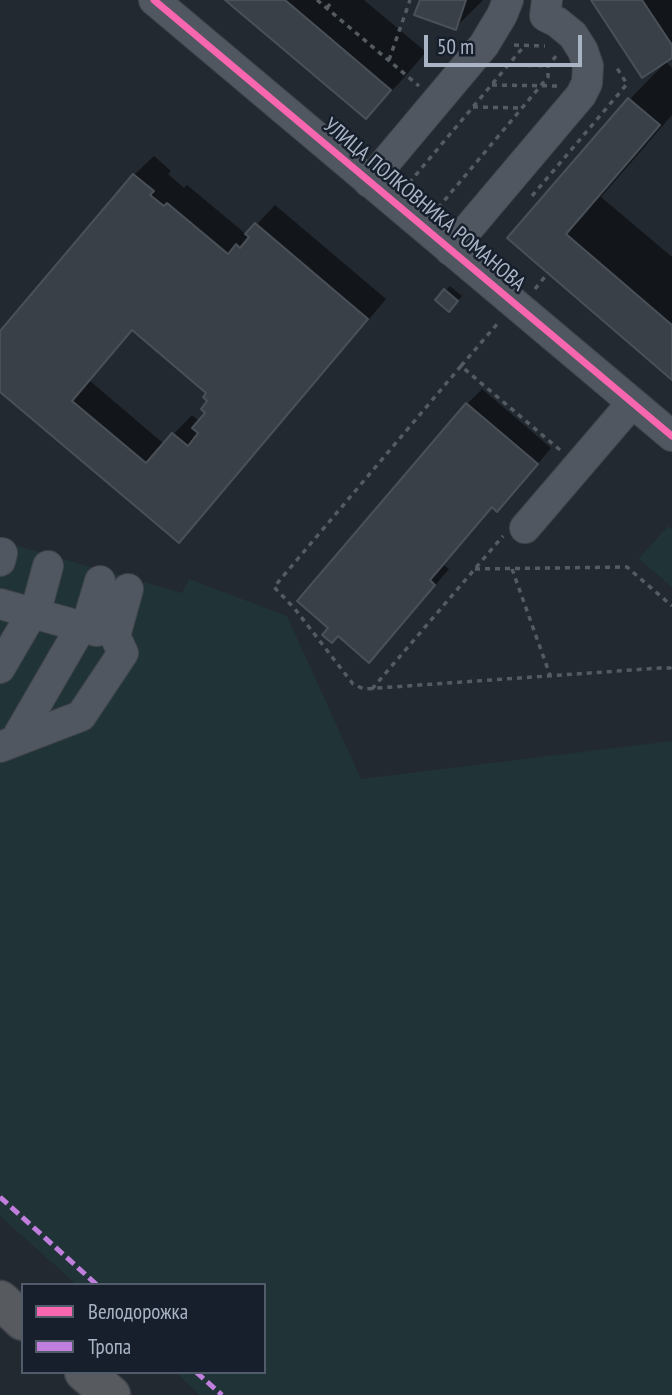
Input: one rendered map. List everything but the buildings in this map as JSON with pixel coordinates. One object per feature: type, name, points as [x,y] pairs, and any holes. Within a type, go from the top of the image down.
[{"type":"highway","points":[[0,1300],[21,1319]]},
{"type":"highway","points":[[86,1374],[111,1395]]},
{"type":"street","name":"УЛИЦА ПОЛКОВНИКА РОМАНОВА","points":[[154,0],[672,436]]},
{"type":"street","points":[[369,182],[484,45],[505,8],[513,12],[546,8],[569,41],[583,51],[588,66],[587,83],[581,95],[450,250]]},
{"type":"street","points":[[525,528],[632,403]]},
{"type":"street","points":[[0,668],[33,613],[48,566]]},
{"type":"street","points":[[8,744],[94,630],[114,585]]},
{"type":"street","points":[[0,604],[94,630],[123,653],[81,716],[8,744]]},
{"type":"path","points":[[317,0],[389,61],[444,93],[491,85],[585,87]]},
{"type":"path","points":[[327,8],[333,0]]},
{"type":"path","points":[[389,61],[410,0]]},
{"type":"path","points":[[484,45],[569,41]]},
{"type":"path","points":[[438,208],[548,77],[548,66],[569,41]]},
{"type":"path","points":[[409,183],[525,45]]},
{"type":"path","points":[[508,65],[548,66]]},
{"type":"path","points":[[530,198],[628,85]]},
{"type":"path","points":[[472,107],[522,108]]},
{"type":"path","points":[[533,290],[548,273]]},
{"type":"path","points":[[501,320],[274,587],[295,609],[353,684],[364,690],[672,666]]},
{"type":"path","points":[[461,366],[578,466]]},
{"type":"path","points":[[372,689],[516,520],[525,528]]},
{"type":"path","points":[[474,569],[628,567],[672,606]]},
{"type":"path","points":[[512,569],[551,676]]},
{"type":"green space","points":[[668,526],[672,529],[672,587],[639,559]]},
{"type":"green space","points":[[0,541],[182,593],[189,579],[287,616],[361,779],[672,741],[672,1395],[200,1395],[177,1374],[266,1374],[266,1283],[75,1283],[0,1216]]},
{"type":"marked path","points":[[0,1197],[95,1283]]},
{"type":"marked path","points":[[198,1374],[222,1395]]},
{"type":"cycle path","points":[[154,0],[672,436]]}]
